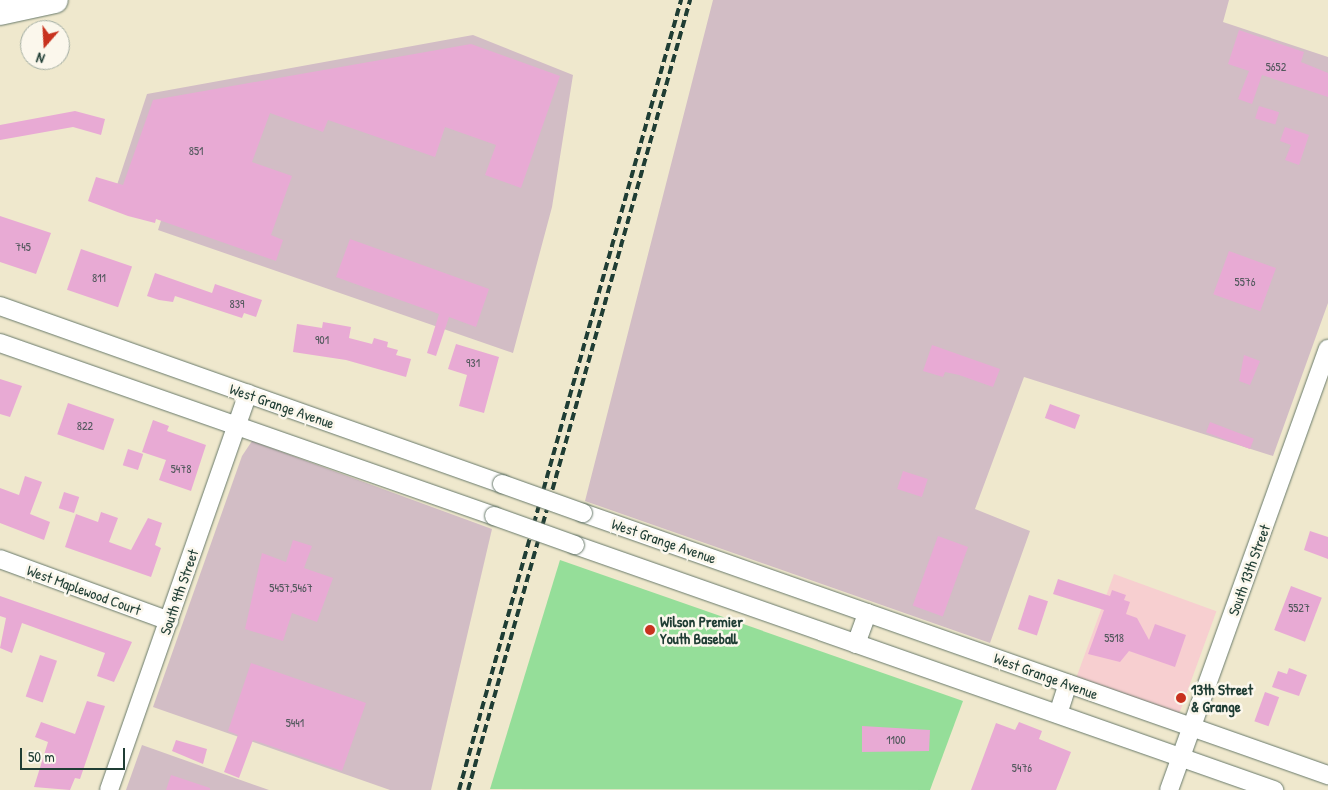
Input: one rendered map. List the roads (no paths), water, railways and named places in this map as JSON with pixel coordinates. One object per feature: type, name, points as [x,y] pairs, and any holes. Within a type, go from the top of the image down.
[{"type":"highway","points":[[0,12],[55,0]]},
{"type":"street","name":"West Grange Avenue","points":[[0,306],[1328,775]]},
{"type":"street","name":"West Grange Avenue","points":[[0,343],[1274,790]]},
{"type":"street","name":"South 13th Street","points":[[1170,790],[1328,349]]},
{"type":"street","name":"South 9th Street","points":[[109,790],[248,394]]},
{"type":"street","name":"West Maplewood Court","points":[[0,560],[169,621]]},
{"type":"street","points":[[856,644],[867,613]]},
{"type":"street","points":[[1058,714],[1068,684]]},
{"type":"railway","points":[[459,790],[681,0]]},
{"type":"railway","points":[[468,790],[690,0]]},
{"type":"place","name":"Wilson Premier Youth Baseball","points":[[650,630]]},
{"type":"place","name":"13th Street & Grange","points":[[1181,698]]}]
